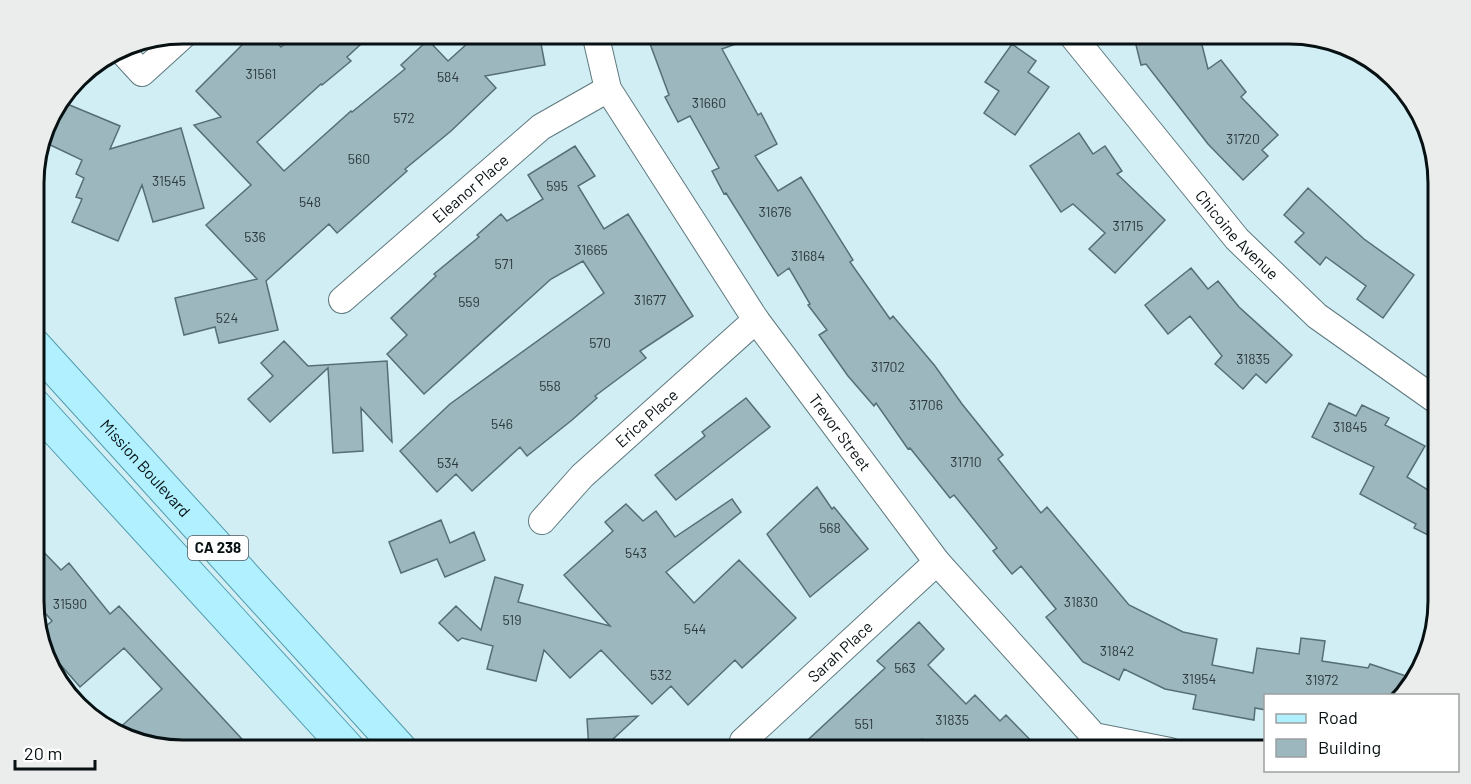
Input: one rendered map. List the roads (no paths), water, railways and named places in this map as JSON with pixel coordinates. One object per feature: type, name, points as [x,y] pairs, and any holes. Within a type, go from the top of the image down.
[{"type":"main road","name":"Mission Boulevard","points":[[44,356],[392,740]]},
{"type":"main road","name":"CA 238","points":[[44,416],[340,740]]},
{"type":"street","points":[[126,56],[142,73],[174,44]]},
{"type":"street","name":"Trevor Street","points":[[598,44],[608,89],[756,320],[937,562],[1087,740]]},
{"type":"street","name":"Chicoine Avenue","points":[[1080,44],[1237,239],[1317,316],[1428,394]]},
{"type":"street","name":"Eleanor Place","points":[[342,300],[541,127],[608,89]]},
{"type":"street","name":"Erica Place","points":[[542,521],[582,477],[756,320]]},
{"type":"street","name":"Sarah Place","points":[[744,740],[937,562]]}]
